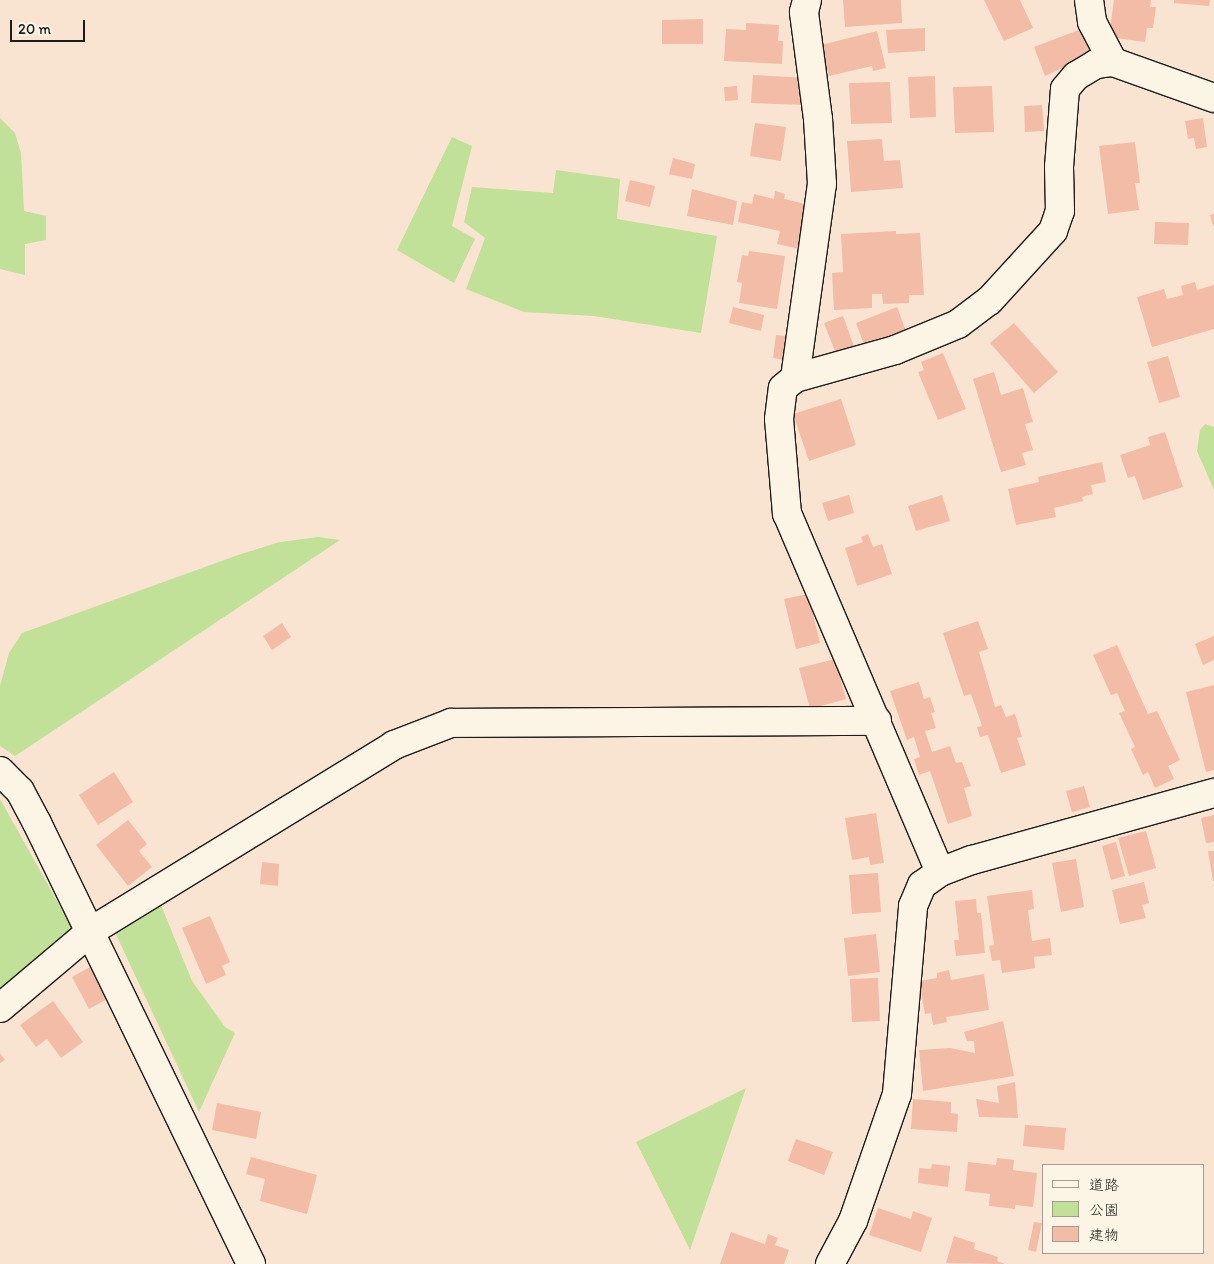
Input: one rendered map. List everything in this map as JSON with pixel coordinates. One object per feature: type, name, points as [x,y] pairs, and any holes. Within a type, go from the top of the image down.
[{"type":"street","points":[[795,378],[822,184],[818,119],[804,12],[807,0]]},
{"type":"street","points":[[1089,0],[1092,22],[1113,62]]},
{"type":"street","points":[[940,872],[787,514],[779,419],[782,388],[795,378],[895,350],[958,324],[989,301],[1053,231],[1060,212],[1059,167],[1066,88],[1076,76],[1096,64],[1113,62],[1214,98]]},
{"type":"street","points":[[0,1008],[91,931],[394,745],[450,723],[877,721]]},
{"type":"street","points":[[0,771],[20,791],[91,931],[251,1264]]},
{"type":"street","points":[[830,1264],[853,1221],[897,1094],[913,906],[922,885],[940,872],[972,860],[1214,793]]},
{"type":"green space","points":[[0,118],[15,133],[21,153],[24,211],[46,216],[46,240],[25,244],[25,275],[0,269]]},
{"type":"green space","points":[[452,137],[472,146],[452,226],[475,239],[454,283],[397,250]]},
{"type":"green space","points":[[556,170],[620,179],[617,219],[717,236],[701,333],[594,316],[524,312],[466,289],[485,238],[464,222],[472,187],[553,193]]},
{"type":"green space","points":[[1205,424],[1214,427],[1214,490],[1197,451],[1200,430]]},
{"type":"green space","points":[[318,537],[340,540],[15,756],[0,746],[0,686],[9,653],[22,633],[241,554],[280,542]]},
{"type":"green space","points":[[0,799],[75,933],[0,991]]},
{"type":"green space","points":[[161,905],[192,981],[225,1027],[235,1033],[199,1112],[113,928]]},
{"type":"green space","points":[[746,1088],[690,1250],[636,1142]]},
{"type":"building","points":[[843,0],[901,0],[902,23],[845,27]]},
{"type":"building","points":[[984,0],[1020,0],[1033,28],[1004,41]]},
{"type":"building","points":[[1114,0],[1151,0],[1150,7],[1156,7],[1153,28],[1147,28],[1145,42],[1109,37]]},
{"type":"building","points":[[1174,0],[1210,0],[1209,6],[1174,3]]},
{"type":"building","points":[[703,19],[703,44],[662,44],[662,20]]},
{"type":"building","points":[[746,23],[779,25],[778,41],[783,41],[782,64],[724,61],[726,29],[746,30]]},
{"type":"building","points":[[925,28],[925,51],[888,53],[886,30]]},
{"type":"building","points":[[1084,28],[1093,54],[1045,76],[1034,47]]},
{"type":"building","points":[[877,31],[886,68],[873,71],[872,66],[829,76],[821,45]]},
{"type":"building","points":[[753,75],[808,78],[807,105],[751,103]]},
{"type":"building","points":[[935,76],[936,117],[910,118],[908,77]]},
{"type":"building","points":[[890,82],[892,123],[851,124],[849,83]]},
{"type":"building","points":[[737,86],[738,100],[725,101],[724,87]]},
{"type":"building","points":[[992,86],[994,132],[955,133],[953,87]]},
{"type":"building","points":[[1042,105],[1044,131],[1025,132],[1024,106]]},
{"type":"building","points":[[1203,118],[1207,147],[1196,149],[1194,138],[1188,139],[1185,121]]},
{"type":"building","points":[[755,123],[786,127],[781,161],[750,156]]},
{"type":"building","points":[[882,139],[884,161],[900,160],[903,188],[851,192],[847,141]]},
{"type":"building","points":[[1135,142],[1140,183],[1135,183],[1139,210],[1108,214],[1099,146]]},
{"type":"building","points":[[673,158],[695,164],[692,179],[669,174]]},
{"type":"building","points":[[630,180],[655,186],[650,207],[625,201]]},
{"type":"building","points":[[692,189],[737,201],[733,225],[687,216]]},
{"type":"building","points":[[775,191],[785,194],[784,199],[810,205],[800,249],[777,244],[780,231],[738,222],[742,202],[752,204],[754,194],[774,199]]},
{"type":"building","points":[[1214,214],[1214,226],[1213,226],[1210,215]]},
{"type":"building","points":[[1155,222],[1189,223],[1188,245],[1154,244]]},
{"type":"building","points":[[896,231],[896,234],[920,233],[924,295],[909,295],[909,303],[883,304],[882,294],[872,294],[872,308],[834,310],[832,273],[843,272],[841,234]]},
{"type":"building","points":[[749,251],[785,256],[777,309],[739,303],[742,283],[737,282],[742,255],[748,256]]},
{"type":"building","points":[[1195,282],[1197,290],[1214,285],[1214,329],[1152,347],[1137,297],[1164,289],[1167,299],[1183,295],[1181,286]]},
{"type":"building","points":[[733,307],[764,315],[761,331],[729,323]]},
{"type":"building","points":[[897,307],[907,334],[866,350],[856,323]]},
{"type":"building","points":[[843,316],[856,352],[838,359],[824,323]]},
{"type":"building","points":[[1014,323],[1058,372],[1034,393],[990,343]]},
{"type":"building","points":[[776,335],[793,337],[790,361],[773,358]]},
{"type":"building","points":[[943,353],[966,409],[938,420],[918,372],[924,370],[921,362]]},
{"type":"building","points":[[1168,356],[1180,397],[1159,403],[1147,362]]},
{"type":"building","points":[[994,372],[1001,395],[1023,388],[1033,422],[1025,424],[1033,450],[1022,453],[1026,465],[1001,472],[973,379]]},
{"type":"building","points":[[841,399],[856,445],[809,461],[793,414]]},
{"type":"building","points":[[1165,432],[1183,487],[1143,500],[1135,476],[1128,478],[1120,455],[1150,445],[1148,437]]},
{"type":"building","points":[[1102,462],[1106,482],[1091,485],[1093,494],[1082,497],[1083,501],[1054,508],[1056,517],[1016,525],[1008,489],[1039,482],[1038,477]]},
{"type":"building","points":[[849,495],[854,513],[828,521],[822,503]]},
{"type":"building","points":[[942,495],[950,521],[916,531],[908,506]]},
{"type":"building","points":[[868,534],[873,547],[882,544],[892,574],[857,586],[845,548],[863,542],[861,537]]},
{"type":"building","points":[[808,594],[820,643],[796,649],[784,599]]},
{"type":"building","points":[[978,621],[988,649],[979,652],[995,707],[1001,705],[1006,717],[1015,714],[1022,737],[1017,738],[1026,765],[1001,773],[988,735],[980,737],[977,727],[982,726],[971,694],[964,696],[943,633]]},
{"type":"building","points":[[282,623],[291,637],[272,650],[263,636]]},
{"type":"building","points":[[1214,636],[1214,660],[1203,665],[1195,644]]},
{"type":"building","points":[[1117,645],[1148,714],[1157,711],[1180,760],[1168,766],[1174,779],[1155,788],[1148,772],[1143,775],[1131,749],[1135,747],[1119,713],[1125,711],[1117,693],[1111,695],[1093,655]]},
{"type":"building","points":[[835,659],[846,699],[810,709],[799,668]]},
{"type":"building","points":[[919,682],[924,699],[930,697],[935,712],[931,713],[936,728],[925,731],[932,752],[950,746],[956,763],[962,762],[971,786],[964,788],[972,816],[948,824],[930,771],[919,775],[914,759],[920,757],[914,737],[907,740],[890,691]]},
{"type":"building","points":[[1214,685],[1214,770],[1206,772],[1186,692]]},
{"type":"building","points":[[114,772],[133,802],[98,825],[79,795]]},
{"type":"building","points":[[1084,786],[1090,807],[1072,812],[1066,791]]},
{"type":"building","points":[[876,813],[884,863],[870,865],[869,857],[852,860],[845,818]]},
{"type":"building","points":[[1214,815],[1214,842],[1206,843],[1201,818]]},
{"type":"building","points":[[128,820],[147,844],[139,851],[152,867],[128,886],[96,845]]},
{"type":"building","points":[[1146,831],[1156,868],[1129,876],[1118,838]]},
{"type":"building","points":[[1116,842],[1125,876],[1111,880],[1102,846]]},
{"type":"building","points":[[1208,851],[1214,851],[1214,881],[1213,881]]},
{"type":"building","points":[[1076,859],[1084,907],[1061,912],[1052,863]]},
{"type":"building","points":[[262,862],[279,864],[278,886],[260,884]]},
{"type":"building","points":[[878,873],[881,912],[852,914],[849,875]]},
{"type":"building","points":[[1144,882],[1149,903],[1142,905],[1146,918],[1120,924],[1112,890]]},
{"type":"building","points":[[1032,890],[1034,909],[1028,910],[1032,941],[1050,938],[1052,955],[1034,957],[1035,968],[1002,973],[1000,960],[992,961],[989,946],[994,945],[987,896]]},
{"type":"building","points":[[976,899],[977,913],[981,913],[985,953],[956,956],[954,940],[959,940],[955,901]]},
{"type":"building","points":[[210,916],[230,962],[222,966],[226,975],[206,984],[182,928]]},
{"type":"building","points":[[876,934],[880,972],[848,976],[844,938]]},
{"type":"building","points":[[92,966],[109,998],[89,1009],[72,977]]},
{"type":"building","points":[[949,970],[951,980],[984,974],[989,1010],[946,1017],[947,1022],[933,1025],[931,1013],[925,1014],[919,981],[937,978],[937,973]]},
{"type":"building","points":[[878,978],[880,1021],[852,1022],[850,979]]},
{"type":"building","points":[[53,1001],[83,1042],[61,1058],[47,1039],[36,1047],[20,1025]]},
{"type":"building","points":[[1003,1021],[1014,1076],[923,1091],[919,1050],[950,1048],[975,1053],[974,1041],[967,1041],[964,1032]]},
{"type":"building","points":[[0,1053],[5,1060],[0,1063]]},
{"type":"building","points":[[1015,1082],[1018,1118],[979,1117],[976,1099],[999,1103],[997,1086]]},
{"type":"building","points":[[913,1099],[951,1102],[951,1113],[958,1114],[957,1132],[911,1129]]},
{"type":"building","points":[[217,1103],[261,1112],[256,1139],[212,1130]]},
{"type":"building","points":[[1025,1125],[1066,1128],[1064,1150],[1023,1146]]},
{"type":"building","points":[[796,1139],[833,1152],[824,1175],[788,1161]]},
{"type":"building","points":[[251,1157],[317,1175],[307,1214],[260,1201],[265,1179],[246,1174]]},
{"type":"building","points":[[997,1158],[1014,1160],[1013,1170],[1037,1173],[1033,1207],[1015,1205],[1015,1209],[989,1206],[990,1194],[965,1191],[968,1162],[996,1165]]},
{"type":"building","points":[[932,1164],[950,1166],[948,1187],[918,1183],[919,1168],[931,1169]]},
{"type":"building","points":[[878,1208],[911,1219],[913,1211],[932,1218],[921,1252],[869,1235]]},
{"type":"building","points":[[1034,1222],[1042,1223],[1036,1252],[1028,1250]]},
{"type":"building","points":[[731,1232],[765,1244],[768,1234],[778,1238],[775,1245],[789,1250],[784,1264],[720,1264]]},
{"type":"building","points":[[954,1236],[975,1243],[974,1249],[998,1257],[997,1261],[1005,1264],[946,1263]]}]
